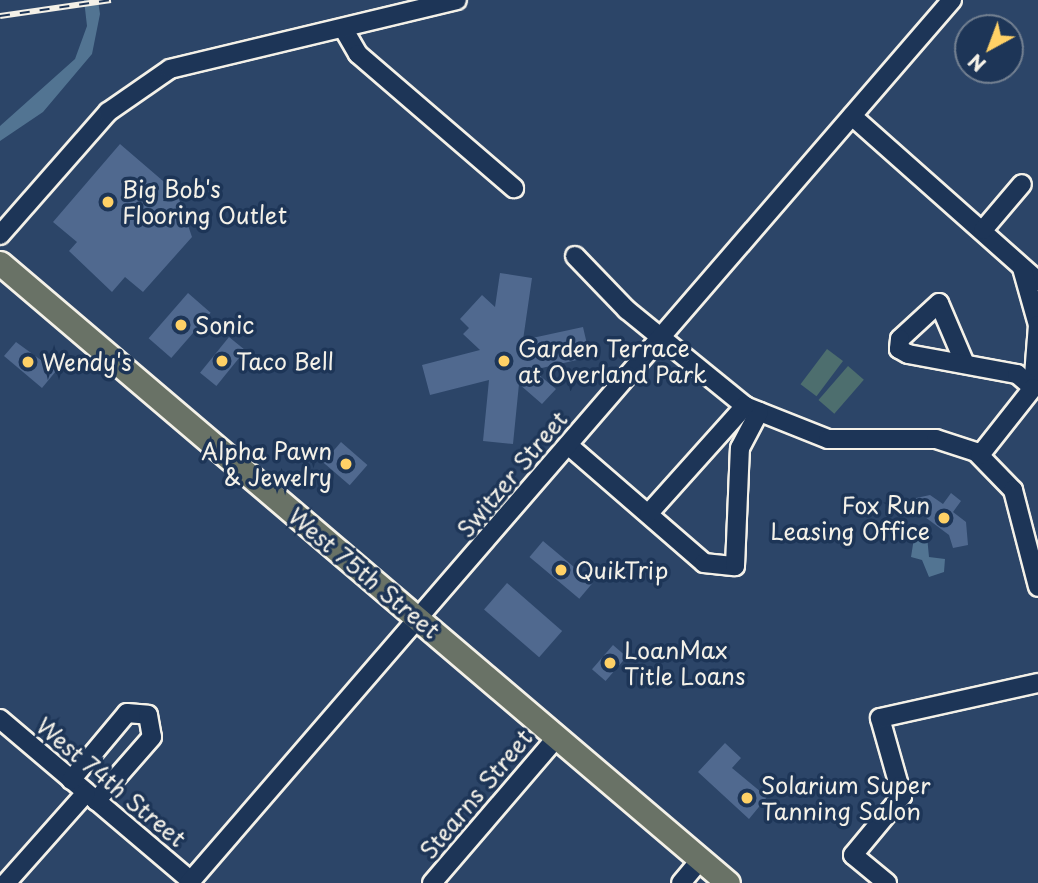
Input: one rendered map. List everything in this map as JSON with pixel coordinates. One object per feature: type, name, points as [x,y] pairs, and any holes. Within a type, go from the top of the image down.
[{"type":"main road","name":"West 75th Street","points":[[0,263],[728,883]]},
{"type":"street","points":[[0,235],[108,112],[147,80],[194,61],[457,0]]},
{"type":"street","name":"Switzer Street","points":[[190,882],[952,0]]},
{"type":"street","points":[[342,28],[358,54],[514,188]]},
{"type":"street","points":[[852,116],[1038,281]]},
{"type":"street","points":[[982,230],[1022,184]]},
{"type":"street","points":[[575,256],[662,337],[752,409],[828,439],[936,439],[981,455],[1013,490],[1034,556],[1038,587]]},
{"type":"street","points":[[981,455],[1035,387],[1038,325],[1022,267]]},
{"type":"street","points":[[965,364],[1017,374],[1035,387]]},
{"type":"street","points":[[649,513],[752,409]]},
{"type":"street","points":[[568,445],[704,563],[735,566],[740,448],[752,409]]},
{"type":"street","points":[[887,883],[853,855],[902,796],[880,718],[1038,683]]},
{"type":"street","points":[[6,883],[152,737],[148,715],[127,713],[71,780]]},
{"type":"street","name":"West 74th Street","points":[[0,719],[190,882]]},
{"type":"street","name":"Stearns Street","points":[[432,883],[556,737]]},
{"type":"street","points":[[681,883],[701,860]]},
{"type":"green space","points":[[827,349],[843,361],[816,396],[801,384]]},
{"type":"green space","points":[[848,366],[864,380],[834,414],[818,400]]},
{"type":"water","points":[[84,0],[98,0],[100,14],[92,54],[43,112],[0,141],[0,126],[75,59],[87,26]]},
{"type":"water","points":[[927,536],[929,557],[945,559],[944,572],[929,577],[922,560],[911,557],[914,538]]},
{"type":"building","points":[[120,144],[177,193],[192,237],[143,292],[125,277],[112,292],[69,251],[77,242],[53,222]]},
{"type":"building","name":"Garden Terrace at Overland Park","points":[[500,273],[532,278],[523,340],[583,327],[590,357],[533,370],[556,389],[542,404],[519,384],[513,444],[483,441],[489,380],[430,395],[422,365],[480,350],[463,334],[469,328],[460,319],[482,295],[495,307]]},
{"type":"building","name":"Sonic","points":[[188,293],[211,313],[171,358],[149,338]]},
{"type":"building","name":"Taco Bell","points":[[229,337],[245,350],[216,386],[200,373]]},
{"type":"building","name":"Wendy's","points":[[16,342],[56,371],[42,388],[4,356]]},
{"type":"building","name":"Alpha Pawn & Jewelry","points":[[341,442],[367,465],[350,485],[323,462]]},
{"type":"building","name":"Fox Run Leasing Office","points":[[951,493],[961,501],[953,512],[966,522],[968,545],[953,548],[949,535],[921,514],[908,515],[907,500],[930,495],[943,504]]},
{"type":"building","name":"QuikTrip","points":[[543,541],[593,583],[579,599],[530,557]]},
{"type":"building","name":"QuikTrip","points":[[507,583],[562,631],[539,657],[484,609]]},
{"type":"building","name":"LoanMax Title Loans","points":[[613,645],[627,657],[606,681],[592,669]]},
{"type":"building","points":[[725,743],[741,758],[732,768],[767,797],[749,819],[698,772]]},
{"type":"railway","points":[[0,16],[111,0]]},
{"type":"place","name":"Big Bob's Flooring Outlet","points":[[108,202]]},
{"type":"place","name":"Sonic","points":[[181,325]]},
{"type":"place","name":"Taco Bell","points":[[222,361]]},
{"type":"place","name":"Garden Terrace at Overland Park","points":[[504,361]]},
{"type":"place","name":"Wendy's","points":[[28,362]]},
{"type":"place","name":"Alpha Pawn & Jewelry","points":[[346,464]]},
{"type":"place","name":"Fox Run Leasing Office","points":[[944,518]]},
{"type":"place","name":"QuikTrip","points":[[561,570]]},
{"type":"place","name":"LoanMax Title Loans","points":[[610,663]]},
{"type":"place","name":"Solarium Super Tanning Salon","points":[[747,798]]}]
